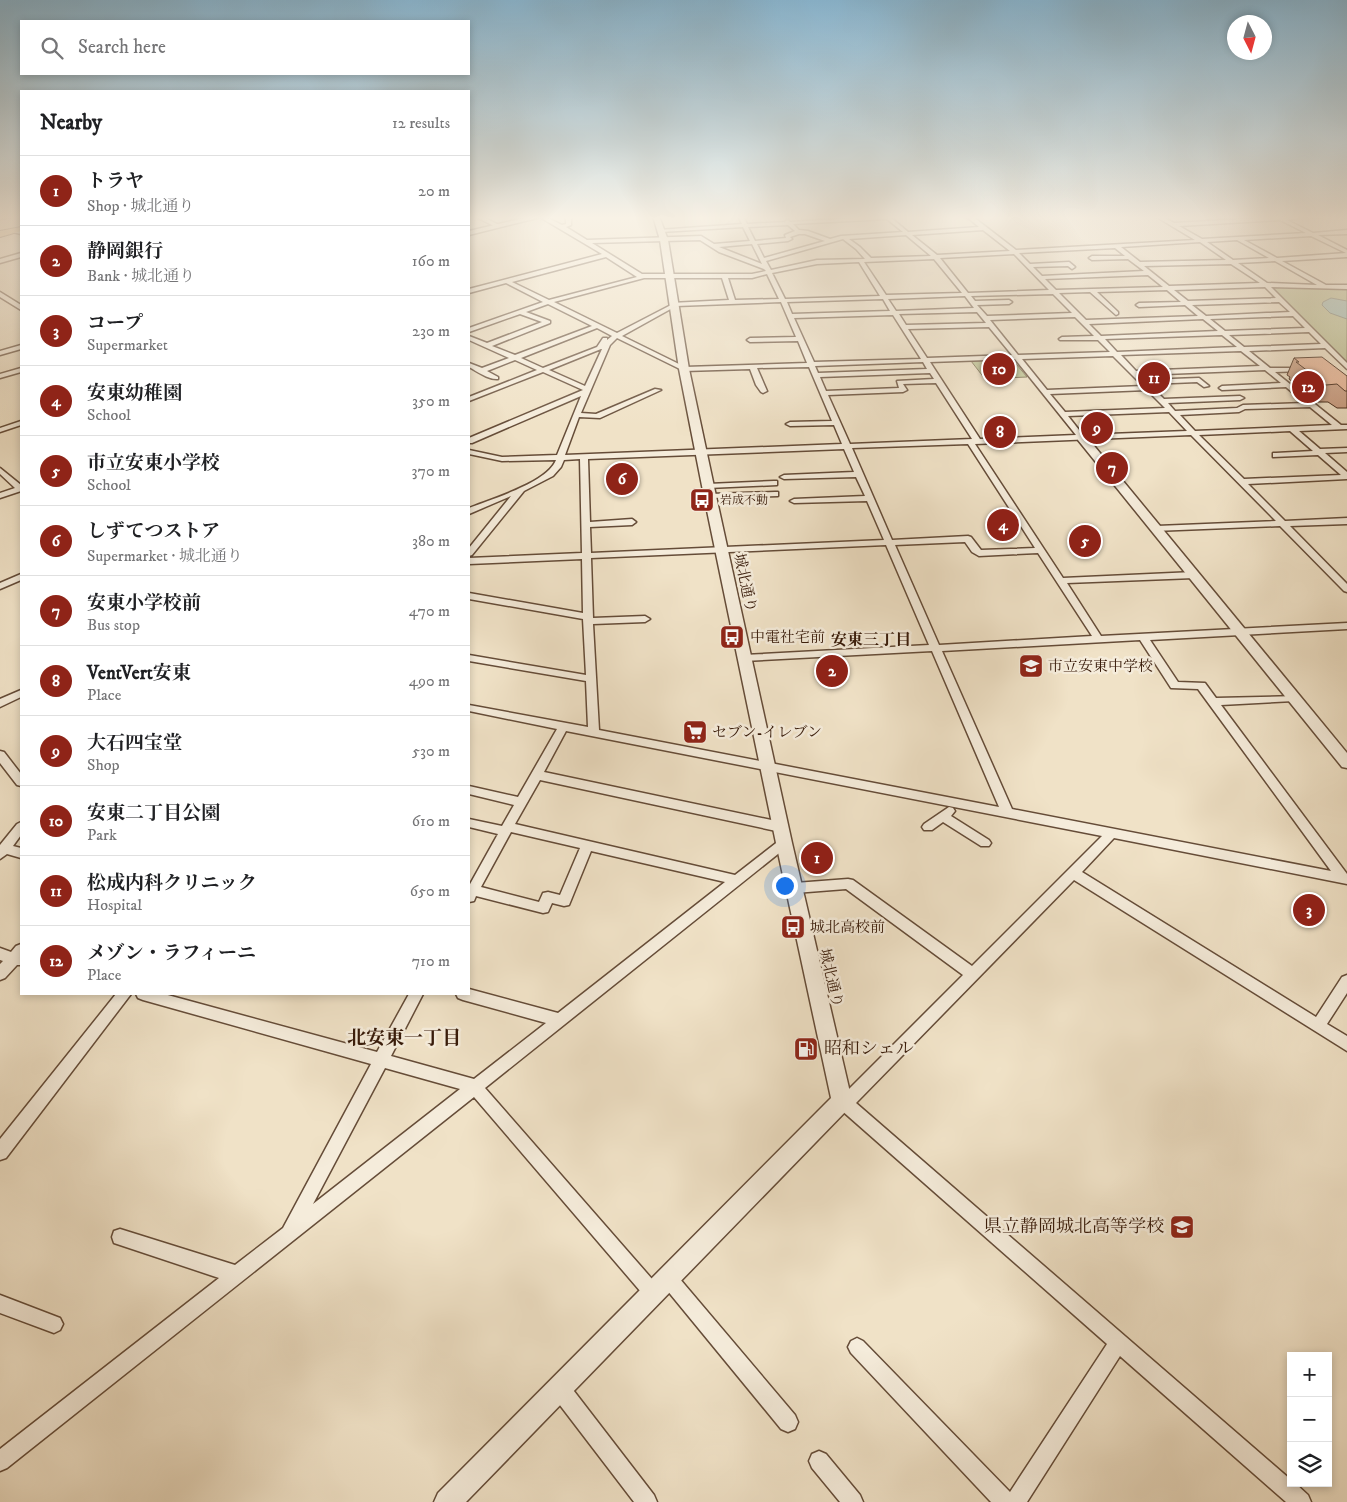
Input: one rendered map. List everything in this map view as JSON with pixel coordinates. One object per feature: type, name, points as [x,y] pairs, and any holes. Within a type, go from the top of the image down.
[{"type":"street","points":[[470,291],[487,286]]},
{"type":"street","points":[[516,286],[684,369],[1326,346]]},
{"type":"street","points":[[470,330],[548,302],[608,286]]},
{"type":"street","name":"城北通り","points":[[670,286],[684,369],[744,658],[782,835],[844,1103]]},
{"type":"street","points":[[727,286],[733,302]]},
{"type":"street","points":[[775,286],[1008,814]]},
{"type":"street","points":[[876,286],[938,381],[1040,550],[1099,640]]},
{"type":"street","points":[[960,286],[1015,357],[1347,763]]},
{"type":"street","points":[[1048,286],[1347,589]]},
{"type":"street","points":[[1165,286],[1313,406],[1343,427]]},
{"type":"street","points":[[470,399],[599,348],[602,342],[673,305],[1230,286]]},
{"type":"street","points":[[1267,286],[1347,367]]},
{"type":"street","points":[[1298,286],[1347,287]]},
{"type":"street","points":[[1092,291],[1116,313]]},
{"type":"street","points":[[0,294],[20,307]]},
{"type":"street","points":[[0,306],[20,300]]},
{"type":"street","points":[[1139,305],[1281,300]]},
{"type":"street","points":[[973,304],[1009,302]]},
{"type":"street","points":[[790,316],[978,310]]},
{"type":"street","points":[[482,346],[548,322],[521,312]]},
{"type":"street","points":[[1083,322],[1295,314]]},
{"type":"street","points":[[984,318],[1076,315]]},
{"type":"street","points":[[903,328],[990,325]]},
{"type":"street","points":[[481,371],[597,326]]},
{"type":"street","points":[[1062,339],[1310,330]]},
{"type":"street","points":[[470,511],[521,490],[550,474],[557,467],[586,390],[607,344],[615,335]]},
{"type":"street","points":[[470,339],[482,346],[586,390]]},
{"type":"street","points":[[750,340],[800,339]]},
{"type":"street","points":[[0,353],[20,347]]},
{"type":"street","points":[[470,366],[496,378]]},
{"type":"street","points":[[753,366],[759,386],[763,391]]},
{"type":"street","points":[[1337,368],[1347,367]]},
{"type":"street","points":[[1134,373],[1308,369]]},
{"type":"street","points":[[0,376],[20,370]]},
{"type":"street","points":[[816,375],[931,371]]},
{"type":"street","points":[[1044,392],[1199,380],[1206,386]]},
{"type":"street","points":[[823,393],[904,390],[899,382],[938,381]]},
{"type":"street","points":[[1222,388],[1288,385]]},
{"type":"street","points":[[470,441],[586,390]]},
{"type":"street","points":[[576,415],[597,416],[657,390]]},
{"type":"street","points":[[1162,401],[1240,398]]},
{"type":"street","points":[[1062,414],[1239,410],[1243,407],[1313,406]]},
{"type":"street","points":[[0,430],[20,423]]},
{"type":"street","points":[[790,424],[837,423]]},
{"type":"street","points":[[470,452],[502,459],[560,458],[1343,427]]},
{"type":"street","points":[[1292,429],[1347,477]]},
{"type":"street","points":[[1276,455],[1347,450]]},
{"type":"street","points":[[470,459],[479,455]]},
{"type":"street","points":[[584,457],[588,556],[588,619],[594,733]]},
{"type":"street","points":[[0,470],[20,488]]},
{"type":"street","points":[[784,477],[859,474]]},
{"type":"street","points":[[1242,482],[1347,477]]},
{"type":"street","points":[[709,491],[774,483]]},
{"type":"street","points":[[0,496],[20,489]]},
{"type":"street","points":[[470,552],[521,490]]},
{"type":"street","points":[[709,491],[775,494]]},
{"type":"street","points":[[794,501],[869,498]]},
{"type":"street","points":[[1157,529],[1347,520]]},
{"type":"street","points":[[587,525],[632,522]]},
{"type":"street","points":[[470,561],[968,539],[979,553],[1040,550]]},
{"type":"street","points":[[1060,581],[1194,575]]},
{"type":"street","points":[[0,586],[20,577]]},
{"type":"street","points":[[470,596],[588,619],[645,619]]},
{"type":"street","points":[[744,658],[1347,626]]},
{"type":"street","points":[[1143,637],[1175,686],[1201,685],[1345,879]]},
{"type":"street","points":[[470,658],[591,679]]},
{"type":"street","points":[[1,700],[20,693]]},
{"type":"street","points":[[1214,702],[1294,698]]},
{"type":"street","points":[[470,708],[1345,879]]},
{"type":"street","points":[[563,727],[471,894],[544,908],[548,898],[564,901],[587,846]]},
{"type":"street","points":[[0,756],[20,781]]},
{"type":"street","points":[[536,775],[782,835]]},
{"type":"street","points":[[470,790],[522,802]]},
{"type":"street","points":[[928,827],[958,804]]},
{"type":"street","points":[[943,816],[984,843]]},
{"type":"street","points":[[470,823],[587,846],[737,880]]},
{"type":"street","points":[[2,852],[20,828]]},
{"type":"street","points":[[447,1502],[1112,834]]},
{"type":"street","points":[[0,1460],[288,1236],[474,1086],[737,880],[782,835]]},
{"type":"street","points":[[2,852],[20,853]]},
{"type":"street","points":[[1073,872],[1347,1044]]},
{"type":"street","points":[[795,888],[848,884],[973,974]]},
{"type":"street","points":[[0,954],[19,956]]},
{"type":"street","points":[[0,974],[19,956]]},
{"type":"street","points":[[1318,1026],[1347,981]]},
{"type":"street","points":[[0,1152],[123,995]]},
{"type":"street","points":[[147,995],[474,1086],[788,1422]]},
{"type":"street","points":[[288,1236],[379,1060],[415,995]]},
{"type":"street","points":[[466,995],[560,1020]]},
{"type":"street","points":[[844,1103],[1301,1502]]},
{"type":"street","points":[[120,1237],[237,1275]]},
{"type":"street","points":[[0,1304],[54,1324]]},
{"type":"street","points":[[857,1347],[1016,1501],[1118,1343]]},
{"type":"street","points":[[560,1389],[647,1502]]},
{"type":"street","points":[[818,1461],[853,1502]]},
{"type":"green space","points":[[1270,287],[1347,289],[1347,364]]},
{"type":"green space","points":[[1012,359],[1027,377],[985,379],[971,361]]},
{"type":"water","points":[[1331,298],[1347,301],[1347,319],[1330,313],[1322,305],[1323,302]]},
{"type":"building","points":[[1322,357],[1347,376],[1347,391],[1337,384],[1326,385],[1296,362],[1299,362],[1294,358]]},
{"type":"place","name":"安東二丁目公園","points":[[999,369]]},
{"type":"place","name":"松成内科クリニック","points":[[1154,378]]},
{"type":"place","name":"メゾン・ラフィーニ","points":[[1308,387]]},
{"type":"place","name":"大石四宝堂","points":[[1097,428]]},
{"type":"place","name":"VentVert安東","points":[[1000,432]]},
{"type":"place","name":"安東小学校前","points":[[1112,468]]},
{"type":"place","name":"しずてつストア","points":[[622,479]]},
{"type":"place","name":"岩成不動","points":[[702,500]]},
{"type":"place","name":"安東幼稚園","points":[[1003,525]]},
{"type":"place","name":"市立安東小学校","points":[[1085,541]]},
{"type":"place","name":"中電社宅前","points":[[732,637]]},
{"type":"place","name":"市立安東中学校","points":[[1031,666]]},
{"type":"place","name":"静岡銀行","points":[[832,671]]},
{"type":"place","name":"セブン-イレブン","points":[[695,732]]},
{"type":"place","name":"トラヤ","points":[[817,858]]},
{"type":"place","name":"コープ","points":[[1309,910]]},
{"type":"place","name":"城北高校前","points":[[793,927]]},
{"type":"place","name":"昭和シェル","points":[[806,1049]]},
{"type":"place","name":"県立静岡城北高等学校","points":[[1182,1227]]},
{"type":"district","name":"安東三丁目","points":[[871,640]]},
{"type":"district","name":"北安東一丁目","points":[[404,1038]]}]
